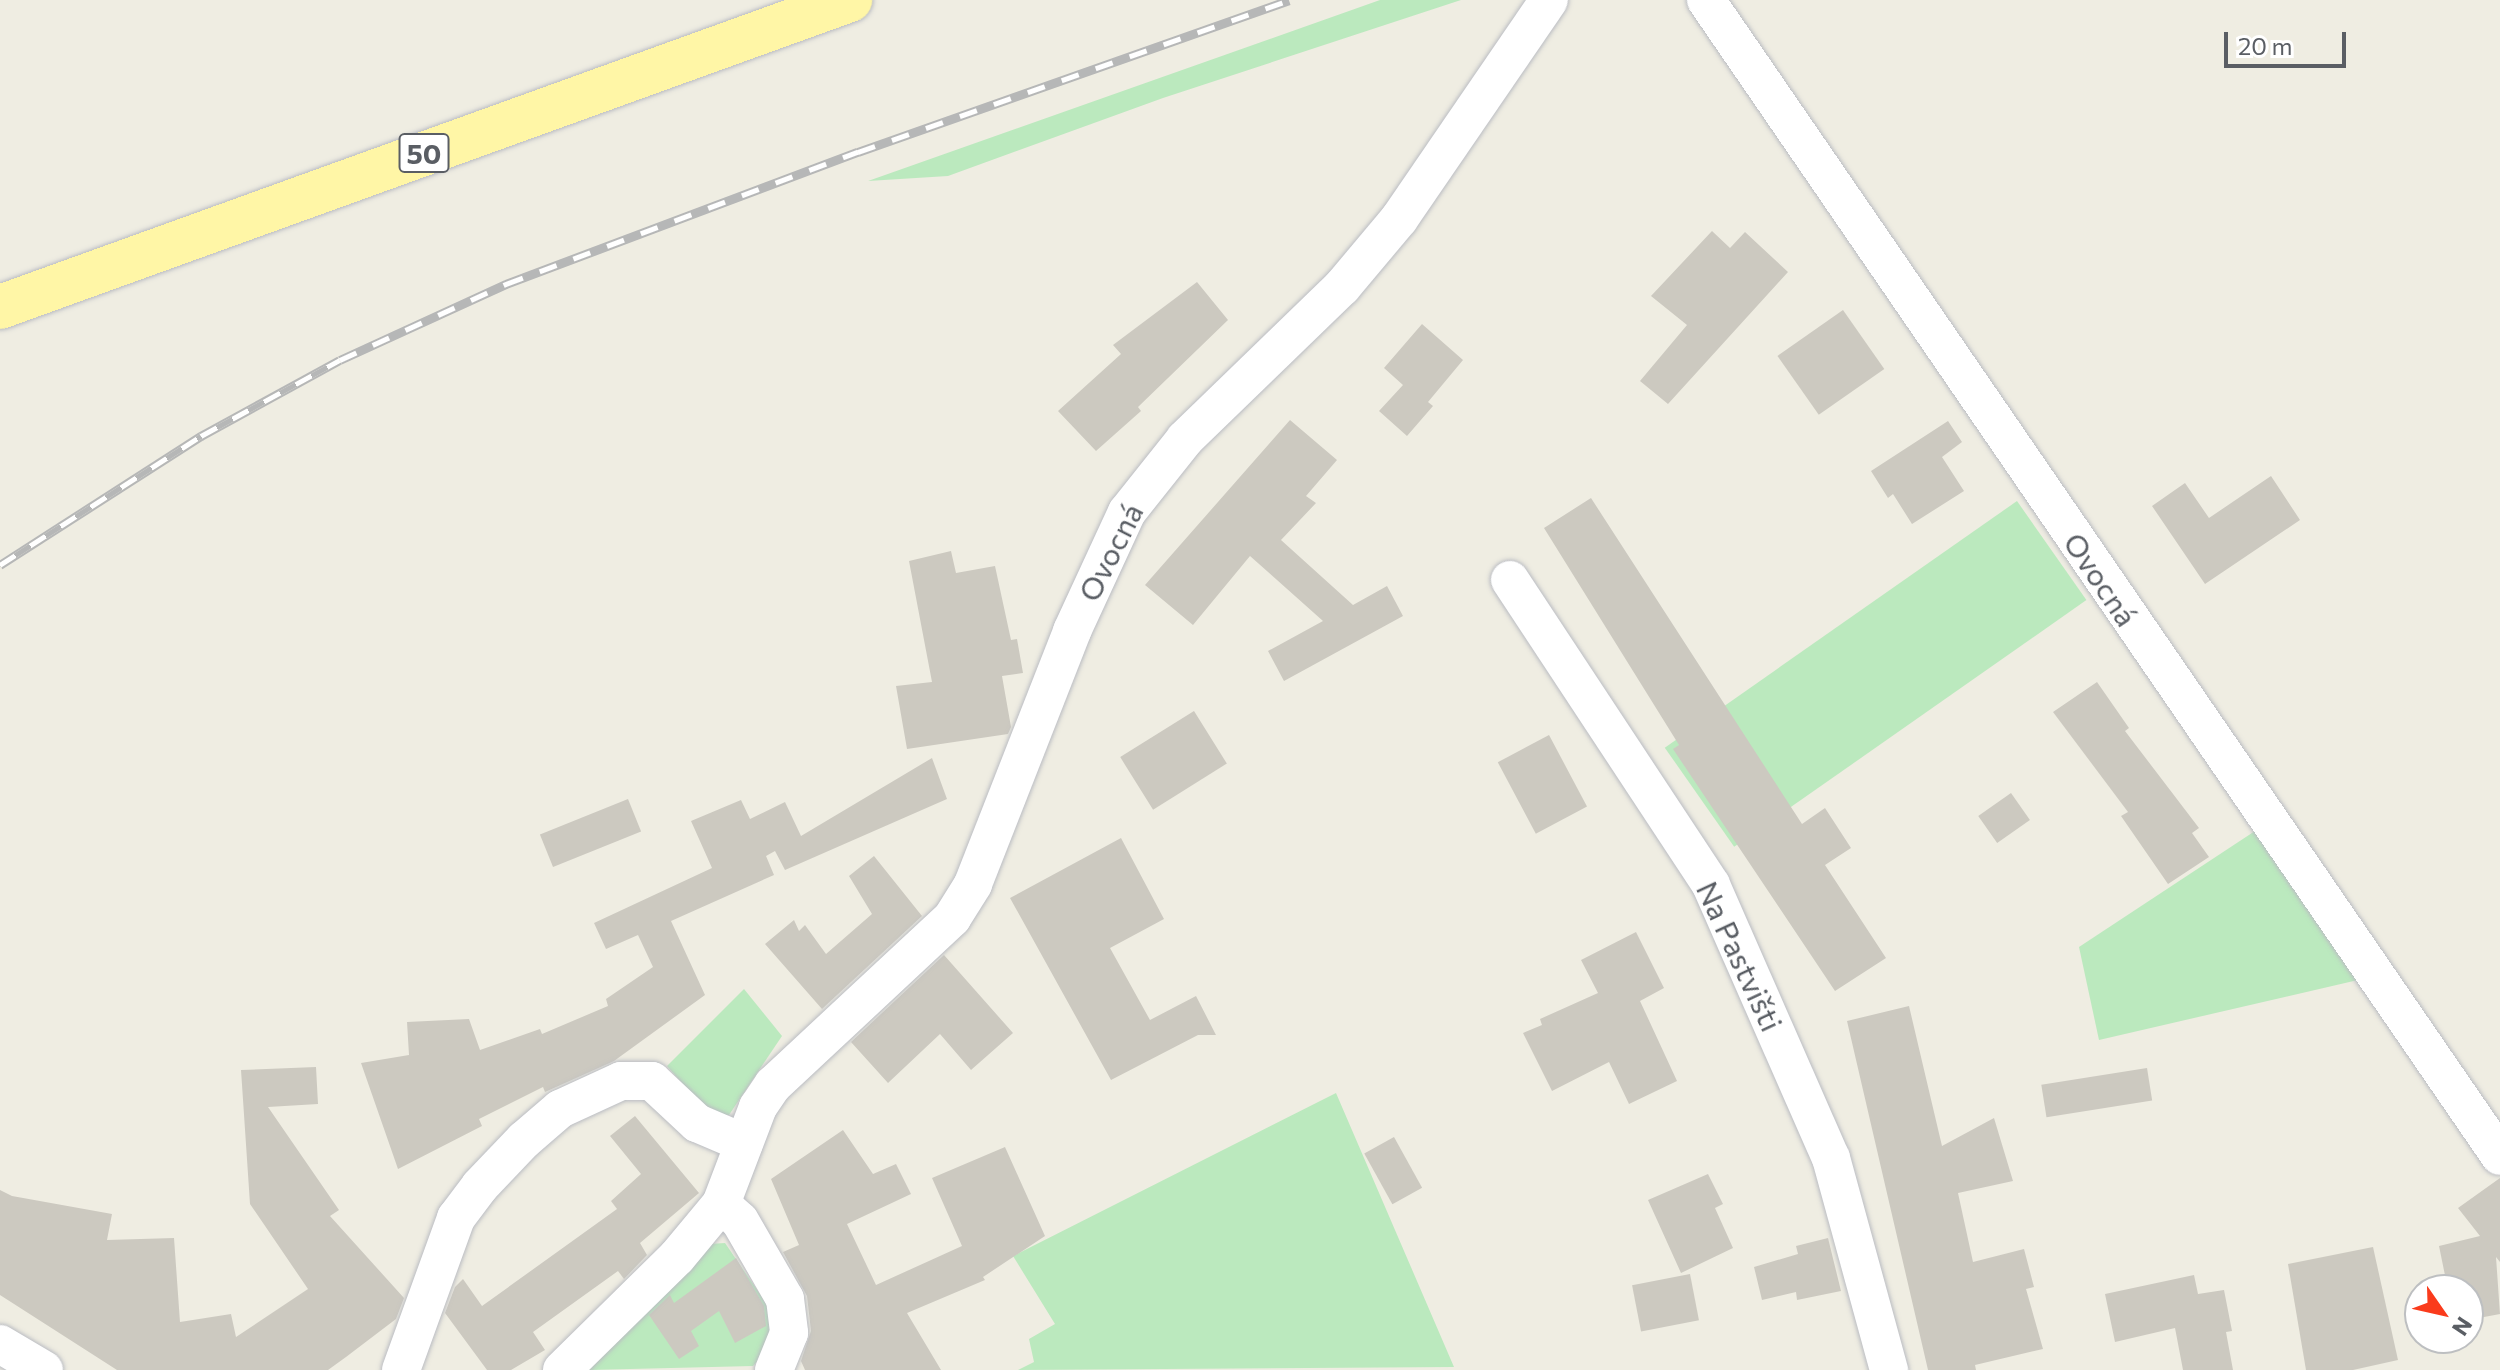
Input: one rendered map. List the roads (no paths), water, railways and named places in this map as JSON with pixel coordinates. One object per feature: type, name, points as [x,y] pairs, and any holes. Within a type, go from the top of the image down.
[{"type":"main road","name":"50","points":[[0,307],[850,0]]},
{"type":"street","name":"Ovocná","points":[[721,1204],[758,1107],[787,1069],[938,933],[963,901],[1092,582],[1110,543],[1142,490],[1185,439],[1342,287],[1399,219],[1549,0]]},
{"type":"street","name":"Ovocná","points":[[1706,0],[2500,1156]]},
{"type":"street","name":"Na Pastvišti","points":[[1510,580],[1711,885],[1831,1158],[1889,1370]]},
{"type":"street","points":[[401,1370],[456,1218],[489,1177],[560,1109],[621,1081],[652,1081],[697,1123],[744,1143]]},
{"type":"street","points":[[562,1370],[657,1278],[721,1204],[740,1221],[785,1299],[789,1333],[774,1370]]},
{"type":"street","points":[[1,1347],[44,1370]]},
{"type":"railway","points":[[0,565],[201,436],[340,360],[506,284],[858,152],[1289,0]]}]
